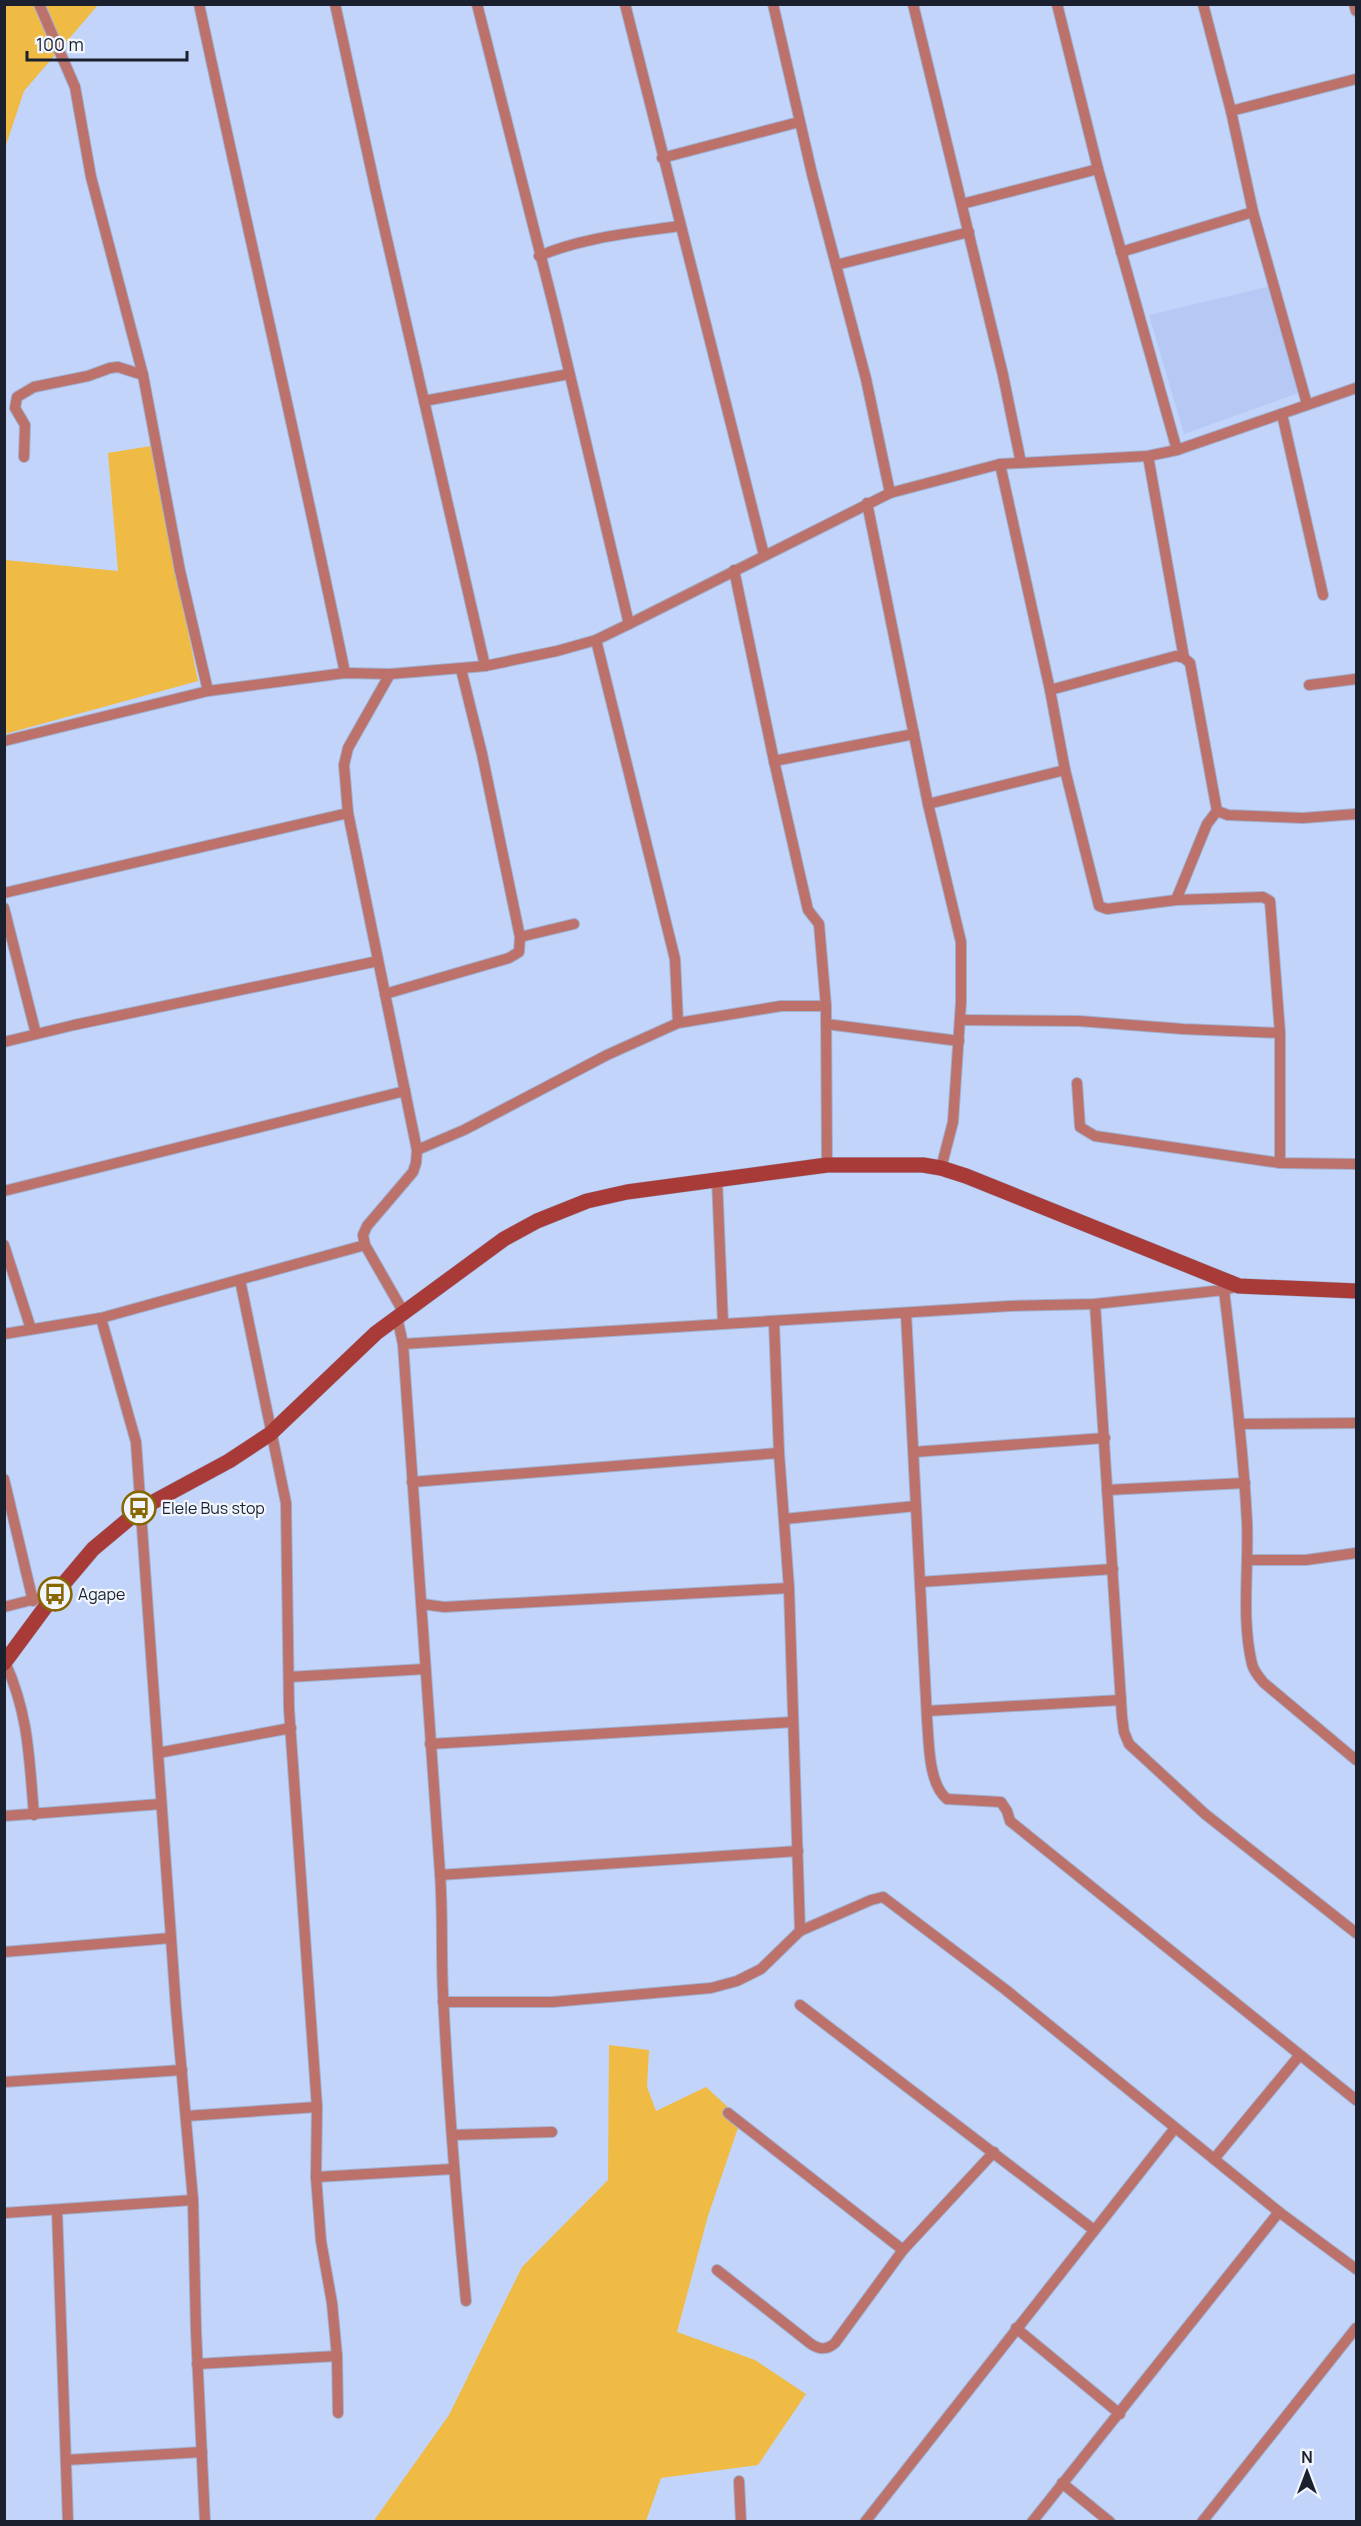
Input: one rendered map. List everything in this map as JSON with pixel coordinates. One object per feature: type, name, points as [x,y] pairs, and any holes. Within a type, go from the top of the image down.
[{"type":"street","points":[[39,4],[75,87],[91,177],[143,375],[180,571],[208,691]]},
{"type":"street","points":[[199,4],[252,251],[305,477],[345,673]]},
{"type":"street","points":[[335,4],[485,666]]},
{"type":"street","points":[[477,4],[629,624]]},
{"type":"street","points":[[625,4],[679,226],[764,555]]},
{"type":"street","points":[[773,4],[799,122],[866,379],[890,493]]},
{"type":"street","points":[[913,4],[969,232],[1021,463]]},
{"type":"street","points":[[1058,4],[1098,169],[1177,450]]},
{"type":"street","points":[[1203,4],[1231,111],[1253,213],[1307,404]]},
{"type":"street","points":[[1354,4],[1356,11]]},
{"type":"street","points":[[1231,111],[1356,79]]},
{"type":"street","points":[[662,158],[799,122]]},
{"type":"street","points":[[962,204],[1098,169]]},
{"type":"street","points":[[1121,252],[1253,213]]},
{"type":"street","points":[[539,256],[561,247],[592,239],[679,226]]},
{"type":"street","points":[[836,265],[969,232]]},
{"type":"street","points":[[24,457],[25,424],[15,408],[17,397],[34,387],[88,376],[110,368],[118,367],[143,375]]},
{"type":"street","points":[[424,400],[569,374]]},
{"type":"street","points":[[4,741],[208,691],[345,673],[390,674],[461,669],[557,651],[596,640],[890,493],[1000,464],[1148,456],[1177,450],[1356,388]]},
{"type":"street","points":[[1282,414],[1323,595]]},
{"type":"street","points":[[1148,456],[1184,658]]},
{"type":"street","points":[[1000,464],[1050,690],[1065,770],[1099,906],[1107,909],[1176,900],[1263,897],[1269,901],[1280,1033],[1280,1163]]},
{"type":"street","points":[[867,503],[928,804],[961,942],[960,1020],[953,1122],[941,1168]]},
{"type":"street","points":[[734,570],[808,910],[819,924],[826,1006],[827,1165]]},
{"type":"street","points":[[596,640],[675,959],[678,1023]]},
{"type":"street","points":[[1050,690],[1176,656],[1190,663],[1217,811],[1207,824],[1176,900]]},
{"type":"street","points":[[385,994],[516,956],[519,952],[520,937],[482,754],[461,669]]},
{"type":"street","points":[[390,674],[348,748],[344,765],[348,813],[417,1150],[413,1172],[367,1226],[363,1235],[365,1245],[401,1315],[440,1875],[443,2002],[453,2169],[466,2301]]},
{"type":"street","points":[[1309,685],[1356,679]]},
{"type":"street","points":[[774,761],[914,734]]},
{"type":"street","points":[[928,804],[1065,770]]},
{"type":"street","points":[[1217,811],[1228,815],[1303,818],[1356,814]]},
{"type":"street","points":[[4,893],[348,813]]},
{"type":"street","points":[[4,908],[36,1034]]},
{"type":"street","points":[[520,937],[574,924]]},
{"type":"street","points":[[4,1042],[378,962]]},
{"type":"street","points":[[417,1150],[464,1130],[607,1055],[678,1023],[781,1006],[826,1006]]},
{"type":"street","points":[[960,1020],[1079,1021],[1280,1033]]},
{"type":"street","points":[[826,1024],[959,1041]]},
{"type":"street","points":[[1077,1083],[1080,1127],[1095,1136],[1280,1163],[1356,1164]]},
{"type":"street","points":[[4,1191],[405,1091]]},
{"type":"street","points":[[34,1815],[25,1720],[18,1690],[5,1663],[55,1594],[93,1550],[142,1508],[229,1461],[270,1434],[360,1347],[504,1239],[566,1208],[627,1192],[827,1165],[906,1165],[941,1168],[1239,1286]]},
{"type":"street","points":[[717,1179],[723,1324]]},
{"type":"street","points":[[4,1245],[32,1329]]},
{"type":"street","points":[[4,1334],[100,1318],[365,1245]]},
{"type":"street","points":[[240,1280],[286,1503],[291,1728],[317,2106],[316,2178],[321,2241],[332,2303],[337,2356],[338,2413]]},
{"type":"street","points":[[403,1344],[1010,1306],[1095,1304],[1224,1290],[1239,1286],[1356,1291]]},
{"type":"street","points":[[1224,1290],[1245,1483],[1248,1560],[1246,1607],[1252,1664],[1256,1674],[1356,1760]]},
{"type":"street","points":[[1095,1304],[1124,1732],[1129,1744],[1205,1814],[1356,1933]]},
{"type":"street","points":[[906,1313],[927,1711],[932,1769],[942,1796],[947,1799],[1001,1802],[1010,1821],[1356,2100]]},
{"type":"street","points":[[100,1318],[136,1442],[142,1508],[161,1804],[193,2200],[197,2364],[205,2522]]},
{"type":"street","points":[[774,1321],[779,1453],[789,1588],[800,1931]]},
{"type":"street","points":[[1239,1424],[1356,1424]]},
{"type":"street","points":[[914,1452],[1105,1438]]},
{"type":"street","points":[[412,1482],[779,1453]]},
{"type":"street","points":[[4,1479],[33,1601]]},
{"type":"street","points":[[1107,1490],[1245,1483]]},
{"type":"street","points":[[784,1518],[916,1506]]},
{"type":"street","points":[[1248,1560],[1306,1560],[1356,1553]]},
{"type":"street","points":[[920,1582],[1113,1569]]},
{"type":"street","points":[[422,1604],[444,1607],[789,1588]]},
{"type":"street","points":[[4,1608],[55,1594]]},
{"type":"street","points":[[423,1622],[444,1607]]},
{"type":"street","points":[[289,1677],[425,1669]]},
{"type":"street","points":[[927,1711],[1121,1700]]},
{"type":"street","points":[[430,1744],[793,1722]]},
{"type":"street","points":[[158,1753],[291,1728]]},
{"type":"street","points":[[4,1816],[161,1804]]},
{"type":"street","points":[[440,1875],[798,1851]]},
{"type":"street","points":[[443,2002],[552,2002],[711,1988],[737,1981],[761,1969],[800,1931],[883,1897],[1006,1990],[1279,2212],[1356,2269]]},
{"type":"street","points":[[4,1952],[171,1938]]},
{"type":"street","points":[[800,2005],[1094,2230]]},
{"type":"street","points":[[1214,2159],[1299,2056]]},
{"type":"street","points":[[4,2082],[182,2070]]},
{"type":"street","points":[[186,2116],[317,2106]]},
{"type":"street","points":[[728,2113],[903,2250]]},
{"type":"street","points":[[864,2522],[1175,2127]]},
{"type":"street","points":[[452,2135],[552,2133]]},
{"type":"street","points":[[717,2270],[811,2344],[823,2349],[835,2343],[903,2250],[994,2152]]},
{"type":"street","points":[[316,2178],[453,2169]]},
{"type":"street","points":[[4,2213],[193,2200]]},
{"type":"street","points":[[57,2210],[68,2522]]},
{"type":"street","points":[[1032,2522],[1279,2212]]},
{"type":"street","points":[[1016,2328],[1120,2414]]},
{"type":"street","points":[[1202,2522],[1356,2328]]},
{"type":"street","points":[[197,2364],[337,2356]]},
{"type":"street","points":[[66,2460],[202,2452]]},
{"type":"street","points":[[739,2481],[741,2522]]},
{"type":"street","points":[[1062,2483],[1110,2522]]},
{"type":"shaded area","points":[[5,5],[98,5],[24,91],[5,148]]},
{"type":"shaded area","points":[[1275,285],[1304,391],[1184,434],[1149,315]]},
{"type":"shaded area","points":[[151,446],[198,681],[5,734],[5,560],[118,571],[108,453]]},
{"type":"shaded area","points":[[609,2045],[649,2050],[647,2087],[656,2111],[706,2087],[741,2119],[708,2216],[677,2332],[755,2360],[806,2394],[758,2465],[661,2478],[646,2521],[373,2522],[449,2415],[522,2267],[608,2180]]},
{"type":"place","name":"Elele Bus stop","points":[[139,1508]]},
{"type":"place","name":"Agape","points":[[55,1594]]}]
